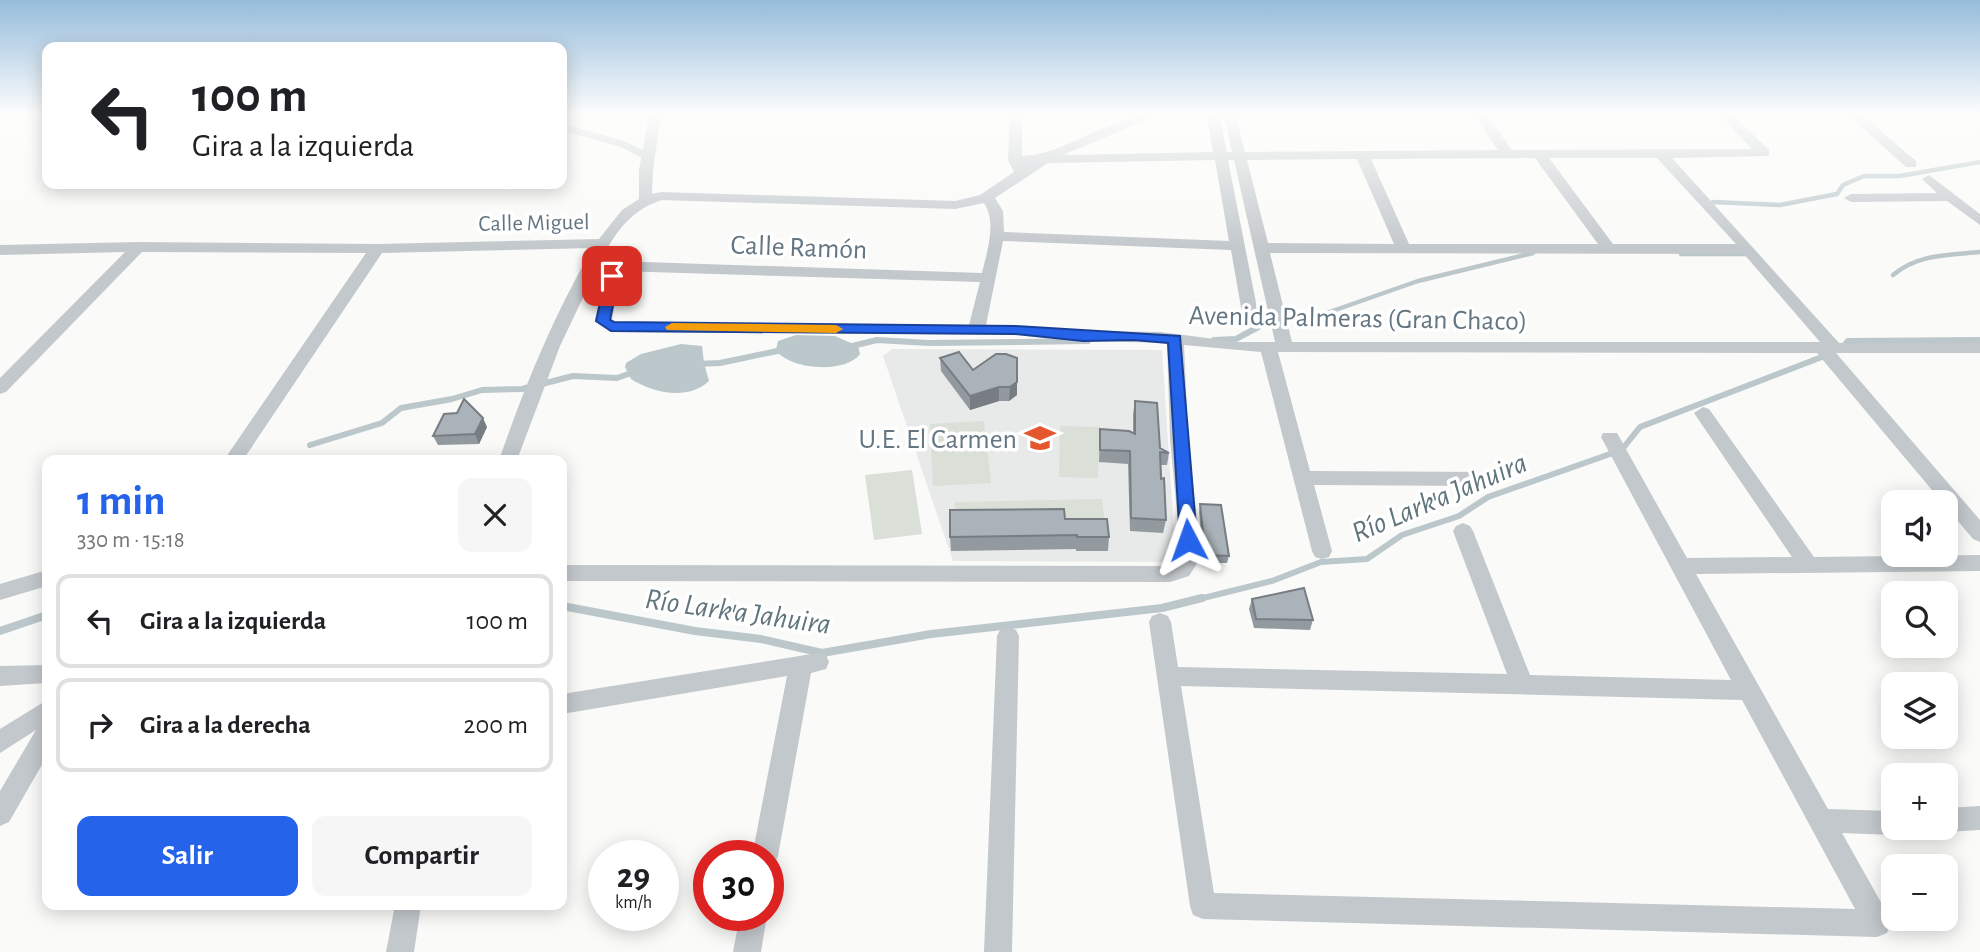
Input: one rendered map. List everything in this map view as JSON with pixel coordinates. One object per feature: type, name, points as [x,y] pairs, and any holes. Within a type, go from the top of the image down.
[{"type":"street","points":[[648,159],[643,184],[646,199],[661,196],[955,205],[988,199],[1018,167],[1046,160],[1071,159]]},
{"type":"street","points":[[1018,159],[1018,167]]},
{"type":"street","points":[[1222,159],[1250,313]]},
{"type":"street","points":[[1239,159],[1263,248],[1277,347],[1303,478],[1322,551]]},
{"type":"street","points":[[1364,159],[1403,247]]},
{"type":"street","points":[[1543,159],[1609,249]]},
{"type":"street","points":[[1666,159],[1749,249],[1980,534]]},
{"type":"street","points":[[1907,159],[1912,164]]},
{"type":"street","points":[[1929,179],[1980,222]]},
{"type":"street","points":[[1851,198],[1948,197]]},
{"type":"street","name":"Calle Miguel","points":[[0,250],[601,246],[625,212],[646,199]]},
{"type":"street","points":[[976,330],[995,236],[996,212],[988,199]]},
{"type":"street","points":[[995,236],[1237,246]]},
{"type":"street","points":[[601,246],[609,266]]},
{"type":"street","points":[[511,455],[552,346],[601,246]]},
{"type":"street","points":[[0,388],[138,247]]},
{"type":"street","points":[[1263,248],[1749,249]]},
{"type":"street","points":[[236,455],[377,249]]},
{"type":"street","name":"Calle Ramón","points":[[609,266],[988,278]]},
{"type":"street","name":"Avenida Palmeras (Gran Chaco)","points":[[609,266],[612,276],[603,321],[611,327],[976,330],[1175,340],[1238,347],[1980,348]]},
{"type":"street","points":[[567,573],[1170,574],[1182,570],[1191,557],[1180,438],[1175,340]]},
{"type":"street","points":[[1703,413],[1810,565]]},
{"type":"street","points":[[1160,622],[1203,906],[1877,923],[1611,438]]},
{"type":"street","points":[[1303,478],[1486,479]]},
{"type":"street","points":[[1463,531],[1522,684]]},
{"type":"street","points":[[1682,566],[1980,563]]},
{"type":"street","points":[[0,592],[42,579]]},
{"type":"street","points":[[998,952],[1008,635]]},
{"type":"street","points":[[567,703],[810,664],[769,840]]},
{"type":"street","points":[[0,676],[42,674]]},
{"type":"street","points":[[1170,676],[1748,690]]},
{"type":"street","points":[[0,742],[42,713]]},
{"type":"street","points":[[0,814],[42,743]]},
{"type":"street","points":[[1958,819],[1980,818]]},
{"type":"street","points":[[1820,821],[1881,823]]},
{"type":"street","points":[[400,952],[407,910]]},
{"type":"street","points":[[747,952],[751,931]]},
{"type":"shaded area","points":[[796,335],[835,336],[858,346],[860,354],[843,365],[831,367],[793,362],[776,350],[778,341]]},
{"type":"shaded area","points":[[681,344],[702,346],[709,381],[701,387],[670,393],[631,379],[625,367],[626,363],[641,354]]},
{"type":"shaded area","points":[[892,349],[1162,350],[1176,562],[953,561],[883,356]]},
{"type":"shaded area","points":[[984,421],[991,483],[933,486],[930,424]]},
{"type":"shaded area","points":[[1060,426],[1100,427],[1098,478],[1059,477]]},
{"type":"shaded area","points":[[912,470],[922,534],[874,540],[865,475]]},
{"type":"shaded area","points":[[1102,499],[1106,533],[956,524],[955,502]]},
{"type":"building","points":[[959,352],[973,370],[996,354],[1017,358],[1017,382],[1010,387],[999,387],[970,396],[940,358]]},
{"type":"building","points":[[464,399],[483,418],[475,434],[433,436],[444,414],[457,413]]},
{"type":"building","points":[[1135,401],[1157,403],[1160,448],[1169,453],[1160,452],[1166,520],[1131,518],[1130,451],[1100,450],[1100,429],[1129,431],[1135,434]]},
{"type":"building","points":[[1200,504],[1221,505],[1229,556],[1203,555],[1205,550]]},
{"type":"building","points":[[1064,509],[1065,519],[1107,519],[1109,537],[950,537],[950,510]]},
{"type":"building","points":[[1304,588],[1313,620],[1256,619],[1252,599]]},
{"type":"waterway","name":"Río Lark’a Jahuira","points":[[1708,206],[1713,202],[1780,205],[1837,194],[1843,185],[1864,176],[1900,176],[1980,162]]},
{"type":"waterway","name":"Río Lark’a Jahuira","points":[[1681,254],[1748,254],[1746,252]]},
{"type":"waterway","name":"Río Lark’a Jahuira","points":[[1893,275],[1923,259],[1980,252]]},
{"type":"waterway","name":"Río Lark’a Jahuira","points":[[1290,319],[1321,315],[1418,281],[1533,253]]},
{"type":"waterway","name":"Río Lark’a Jahuira","points":[[1262,325],[1268,322]]},
{"type":"waterway","name":"Río Lark’a Jahuira","points":[[1214,340],[1236,339],[1262,325]]},
{"type":"waterway","name":"Río Lark’a Jahuira","points":[[1258,327],[1262,325]]},
{"type":"waterway","name":"Río Lark’a Jahuira","points":[[852,346],[877,340],[929,343],[1088,341]]},
{"type":"waterway","name":"Río Lark’a Jahuira","points":[[1843,347],[1848,341],[1980,340]]},
{"type":"waterway","name":"Río Lark’a Jahuira","points":[[697,364],[720,363],[782,350]]},
{"type":"waterway","name":"Río Lark’a Jahuira","points":[[1195,600],[1272,581],[1321,562],[1367,559],[1402,535],[1459,516],[1488,497],[1610,454],[1624,447],[1640,427],[1827,355]]},
{"type":"waterway","name":"Río Lark’a Jahuira","points":[[310,445],[382,423],[401,408],[452,399],[482,390],[522,389],[573,376],[617,378],[634,372]]},
{"type":"waterway","name":"Río Lark’a Jahuira","points":[[567,607],[695,631],[761,639],[822,653],[931,634],[1162,608],[1202,598]]},
{"type":"waterway","name":"Río Lark’a Jahuira","points":[[0,631],[42,617]]},
{"type":"slow traffic","points":[[672,327],[836,329]]},
{"type":"place","name":"U.E. El Carmen","points":[[1040,438]]},
{"type":"route","points":[[612,276],[603,321],[611,327],[1015,330],[1083,337],[1134,336],[1175,340],[1175,377],[1179,399],[1188,540]]}]
